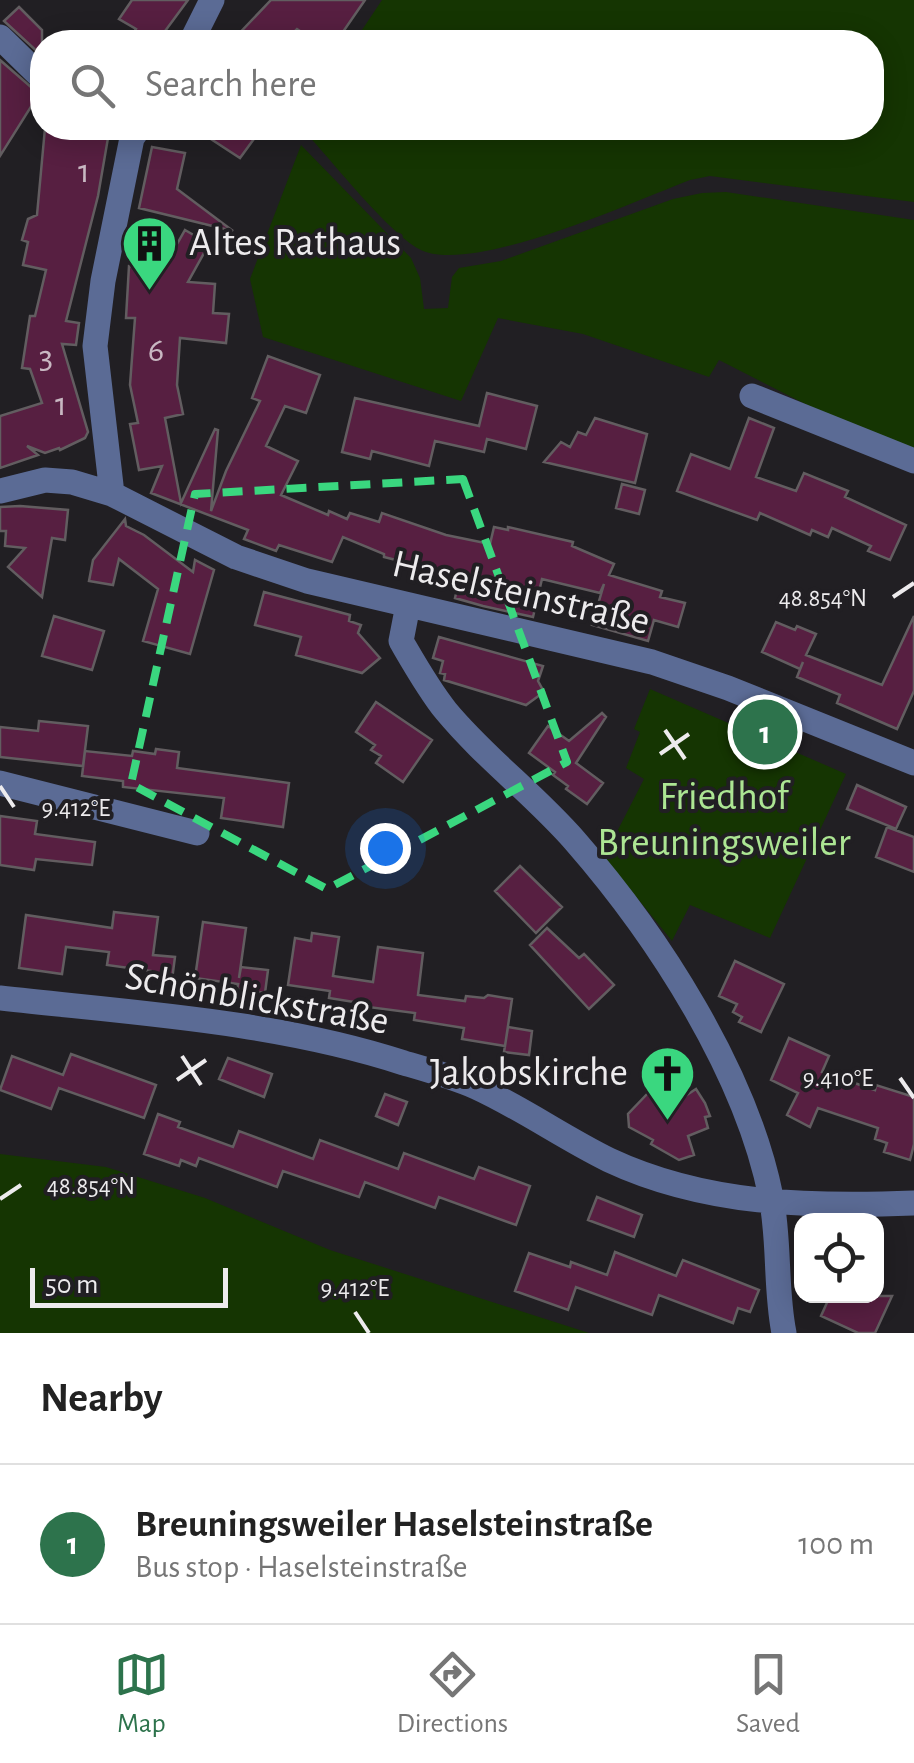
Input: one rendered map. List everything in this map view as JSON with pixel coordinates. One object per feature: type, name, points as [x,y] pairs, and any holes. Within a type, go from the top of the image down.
[{"type":"street","points":[[197,30],[212,0]]},
{"type":"street","points":[[0,36],[30,66]]},
{"type":"street","points":[[112,494],[95,346],[126,140]]},
{"type":"street","points":[[752,396],[914,461]]},
{"type":"street","name":"Haselsteinstraße","points":[[0,492],[45,480],[72,482],[112,494],[236,557],[306,580],[652,662],[728,688],[914,763]]},
{"type":"street","points":[[408,605],[401,641],[446,712],[574,839],[667,960],[692,1002],[736,1093],[760,1156],[772,1202],[784,1333]]},
{"type":"street","points":[[0,783],[196,833]]},
{"type":"street","name":"Schönblickstraße","points":[[0,998],[262,1030],[400,1061],[476,1088],[625,1166],[721,1196],[848,1206],[914,1203]]},
{"type":"highlighted area","points":[[463,479],[567,762],[327,889],[131,784],[195,494]]},
{"type":"green space","points":[[382,0],[914,0],[914,202],[710,176],[512,245],[443,255],[419,249],[392,227],[312,140],[884,140],[884,30],[362,30]]},
{"type":"green space","points":[[301,145],[411,258],[420,278],[424,309],[448,308],[452,277],[459,268],[501,261],[673,199],[702,193],[726,192],[914,220],[914,451],[819,411],[719,360],[709,377],[583,334],[498,318],[461,401],[263,337],[250,279]]},
{"type":"green space","name":"Friedhof Breuningsweiler","points":[[650,689],[846,774],[770,938],[690,905],[672,941],[604,857],[644,779],[626,768],[640,732],[634,729]]},
{"type":"green space","points":[[0,1154],[106,1167],[205,1198],[330,1250],[589,1333],[0,1333]]},
{"type":"building","points":[[132,0],[188,0],[166,30],[135,30],[119,19]]},
{"type":"building","points":[[271,0],[365,0],[344,30],[242,30]]},
{"type":"building","points":[[19,7],[42,30],[30,30],[30,45],[4,21]]},
{"type":"building","points":[[0,60],[30,86],[30,108],[0,156]]},
{"type":"building","points":[[44,140],[108,140],[98,196],[66,321],[79,323],[76,345],[62,344],[88,432],[85,438],[60,450],[45,453],[27,446],[38,455],[0,468],[0,416],[42,403],[30,369],[22,368],[30,316],[35,316],[46,270],[23,265],[28,242],[22,240],[28,219],[37,215]]},
{"type":"building","points":[[212,140],[253,140],[240,158]]},
{"type":"building","points":[[152,147],[185,153],[177,189],[233,231],[139,208]]},
{"type":"building","points":[[185,230],[209,244],[188,282],[215,284],[213,313],[229,314],[226,343],[180,338],[177,385],[183,414],[165,418],[181,503],[215,429],[218,430],[211,511],[260,401],[252,398],[268,356],[320,375],[306,413],[285,406],[266,446],[298,461],[281,495],[328,515],[329,511],[347,519],[350,513],[379,522],[382,513],[446,535],[490,544],[494,527],[573,542],[572,546],[614,564],[609,575],[662,591],[660,597],[685,603],[678,627],[654,620],[648,641],[592,625],[604,584],[600,593],[542,579],[533,617],[483,606],[455,598],[460,576],[384,557],[343,537],[332,562],[279,545],[276,551],[244,539],[248,530],[151,493],[162,466],[139,470],[130,424],[138,423],[130,385],[135,318],[126,318],[129,266],[164,267]]},
{"type":"building","points":[[487,393],[537,406],[526,449],[487,439],[484,452],[435,441],[429,466],[372,451],[370,459],[342,452],[355,398],[479,426]]},
{"type":"building","points":[[595,418],[647,434],[635,483],[544,462],[561,442],[570,447],[578,432],[586,435]]},
{"type":"building","points":[[749,418],[774,428],[756,477],[796,491],[804,473],[848,491],[845,497],[906,525],[890,560],[868,551],[871,546],[832,528],[828,537],[812,530],[810,535],[760,513],[757,520],[677,491],[691,454],[730,469]]},
{"type":"building","points":[[622,484],[645,490],[639,514],[616,508]]},
{"type":"building","points":[[0,507],[68,510],[65,540],[52,538],[42,597],[8,567],[25,548],[5,546],[6,531],[0,531]]},
{"type":"building","points":[[125,519],[126,526],[193,572],[195,560],[214,570],[190,654],[143,641],[158,589],[119,559],[113,585],[89,581],[93,560]]},
{"type":"building","points":[[264,592],[350,615],[349,621],[361,625],[358,633],[380,658],[362,673],[296,655],[301,637],[255,625]]},
{"type":"building","points":[[54,616],[104,631],[92,670],[42,656]]},
{"type":"building","points":[[914,616],[914,691],[897,729],[837,703],[840,695],[797,677],[803,662],[800,669],[762,652],[776,622],[795,630],[797,626],[816,634],[806,655],[882,685]]},
{"type":"building","points":[[439,637],[543,666],[538,681],[544,692],[526,705],[444,680],[445,674],[440,673],[443,661],[433,658]]},
{"type":"building","points":[[376,702],[432,740],[403,782],[376,763],[381,756],[371,750],[375,745],[356,732]]},
{"type":"building","points":[[602,713],[606,717],[576,763],[603,783],[587,804],[529,753],[548,726],[569,741]]},
{"type":"building","points":[[39,721],[88,726],[83,766],[0,757],[0,727],[38,731]]},
{"type":"building","points":[[156,749],[179,752],[177,768],[289,783],[283,827],[221,818],[224,798],[123,787],[123,781],[82,776],[85,751],[132,756],[133,751],[155,754]]},
{"type":"building","points":[[857,785],[906,807],[896,829],[847,809]]},
{"type":"building","points":[[0,816],[37,821],[35,834],[95,842],[92,865],[36,859],[34,870],[0,865]]},
{"type":"building","points":[[887,827],[914,837],[914,872],[876,857]]},
{"type":"building","points":[[520,866],[562,907],[536,933],[495,891]]},
{"type":"building","points":[[114,912],[158,917],[153,955],[175,957],[172,980],[150,978],[151,971],[107,965],[109,952],[66,947],[62,974],[19,968],[26,915],[112,928]]},
{"type":"building","points":[[203,922],[246,928],[239,978],[241,967],[268,970],[265,993],[237,989],[238,984],[195,978]]},
{"type":"building","points":[[547,928],[579,958],[584,954],[614,985],[589,1009],[530,945]]},
{"type":"building","points":[[312,933],[339,937],[333,976],[373,982],[378,947],[423,953],[418,995],[465,1001],[466,996],[488,995],[512,999],[505,1046],[462,1039],[464,1028],[414,1020],[415,1013],[353,1005],[354,1002],[329,998],[330,991],[288,985],[295,938],[311,941]]},
{"type":"building","points":[[735,961],[784,984],[761,1032],[739,1022],[742,1017],[733,1012],[737,1004],[719,996]]},
{"type":"building","points":[[508,1027],[532,1031],[529,1055],[504,1052]]},
{"type":"building","points":[[789,1038],[829,1056],[822,1072],[875,1090],[876,1085],[914,1097],[910,1160],[884,1152],[887,1143],[875,1139],[878,1128],[818,1108],[810,1127],[787,1115],[798,1093],[771,1080]]},
{"type":"building","points":[[71,1054],[156,1085],[144,1118],[59,1088],[51,1109],[0,1090],[12,1056],[63,1075]]},
{"type":"building","points":[[228,1058],[272,1074],[264,1097],[219,1079]]},
{"type":"building","name":"Jakobskirche","points":[[660,1086],[682,1098],[696,1089],[705,1103],[710,1116],[705,1117],[708,1128],[688,1136],[694,1155],[679,1160],[629,1127],[628,1114]]},
{"type":"building","points":[[385,1094],[407,1102],[398,1125],[376,1116]]},
{"type":"building","points":[[158,1114],[180,1122],[178,1127],[233,1147],[239,1131],[313,1159],[320,1140],[398,1169],[404,1153],[474,1179],[479,1167],[530,1186],[516,1225],[439,1197],[435,1208],[365,1182],[359,1197],[283,1171],[277,1187],[199,1158],[196,1166],[181,1160],[179,1166],[144,1154]]},
{"type":"building","points":[[597,1197],[642,1215],[634,1237],[588,1220]]},
{"type":"building","points":[[615,1252],[676,1276],[683,1260],[759,1290],[750,1312],[738,1308],[733,1323],[659,1295],[652,1315],[576,1287],[568,1310],[515,1291],[529,1253],[607,1275]]},
{"type":"building","points":[[884,1296],[892,1296],[875,1333],[858,1333],[821,1316],[827,1303],[884,1303]]},
{"type":"place","name":"Altes Rathaus","points":[[150,292]]},
{"type":"place","name":"Breuningsweiler Haselsteinstraße","points":[[765,732]]},
{"type":"place","name":"Jakobskirche","points":[[667,1122]]}]
